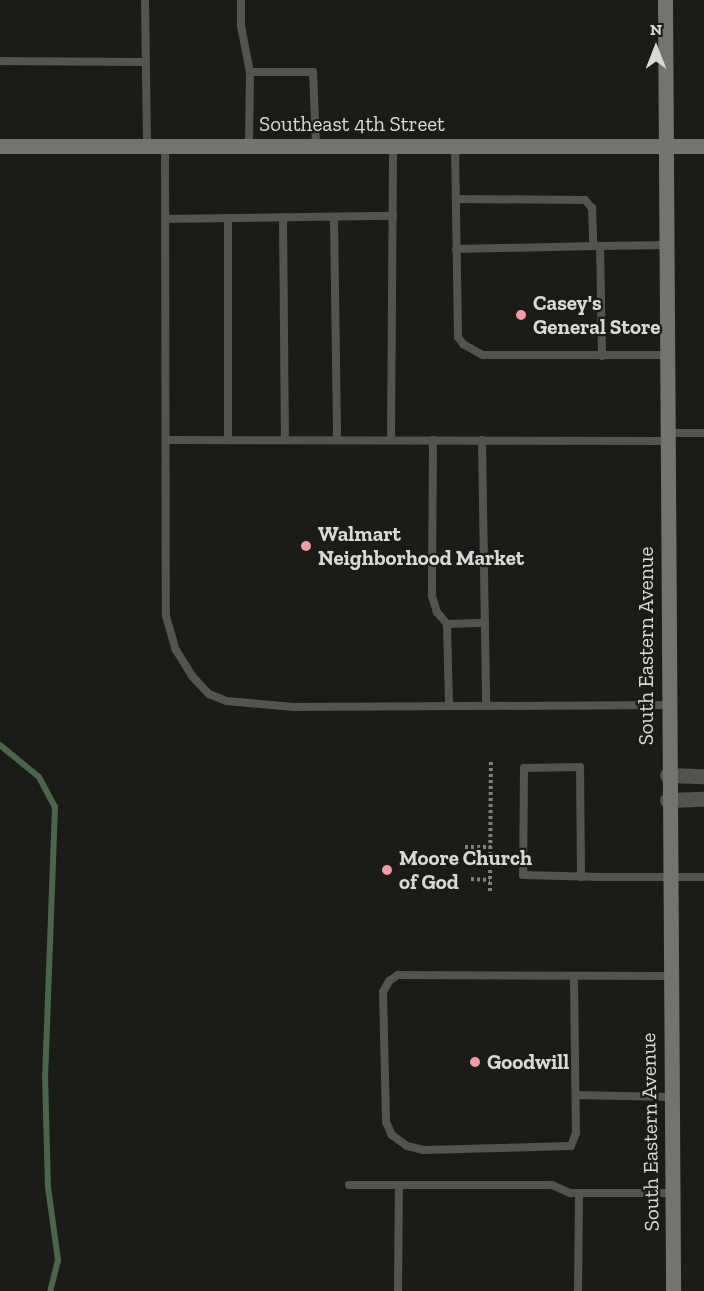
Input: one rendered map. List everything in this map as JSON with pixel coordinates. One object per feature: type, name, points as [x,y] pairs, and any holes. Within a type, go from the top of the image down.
[{"type":"main road","name":"South Eastern Avenue","points":[[665,0],[667,800],[673,1291]]},
{"type":"main road","name":"Southeast 4th Street","points":[[0,146],[393,144],[704,146]]},
{"type":"street","points":[[667,776],[704,776]]},
{"type":"street","points":[[667,800],[704,799]]},
{"type":"lane","points":[[145,0],[144,62],[147,146]]},
{"type":"lane","points":[[242,0],[241,26],[250,72],[249,145]]},
{"type":"lane","points":[[0,61],[144,62]]},
{"type":"lane","points":[[250,72],[313,72],[316,145]]},
{"type":"lane","points":[[391,440],[393,144]]},
{"type":"lane","points":[[455,145],[458,337],[463,344],[483,356],[666,356]]},
{"type":"lane","points":[[165,146],[166,616],[176,650],[192,676],[209,694],[226,701],[294,707],[667,705]]},
{"type":"lane","points":[[456,198],[585,200],[592,208],[597,246],[602,356]]},
{"type":"lane","points":[[165,219],[393,216]]},
{"type":"lane","points":[[334,217],[337,440]]},
{"type":"lane","points":[[228,218],[228,440]]},
{"type":"lane","points":[[283,218],[285,440]]},
{"type":"lane","points":[[456,249],[666,245]]},
{"type":"lane","points":[[166,440],[482,440],[666,437],[704,433]]},
{"type":"lane","points":[[433,440],[432,596],[437,612],[447,624],[449,706]]},
{"type":"lane","points":[[482,440],[486,706]]},
{"type":"lane","points":[[447,624],[485,623]]},
{"type":"lane","points":[[581,877],[580,767],[524,768],[523,875],[581,877],[704,877]]},
{"type":"lane","points":[[574,977],[576,1133],[571,1146],[564,1148],[424,1150],[407,1146],[392,1136],[386,1122],[383,992],[389,981],[398,975],[669,976]]},
{"type":"lane","points":[[576,1095],[670,1097]]},
{"type":"lane","points":[[349,1185],[552,1185],[579,1193],[671,1193]]},
{"type":"lane","points":[[398,1291],[399,1185]]},
{"type":"lane","points":[[578,1291],[579,1193]]},
{"type":"path","points":[[490,891],[491,760]]},
{"type":"path","points":[[465,847],[491,847]]},
{"type":"path","points":[[471,879],[490,879]]},
{"type":"waterway","points":[[0,745],[39,777],[55,807],[45,1074],[48,1187],[58,1260],[50,1291]]},
{"type":"place","name":"Casey's General Store","points":[[521,315]]},
{"type":"place","name":"Walmart Neighborhood Market","points":[[306,546]]},
{"type":"place","name":"Moore Church of God","points":[[387,870]]},
{"type":"place","name":"Goodwill","points":[[475,1062]]}]
